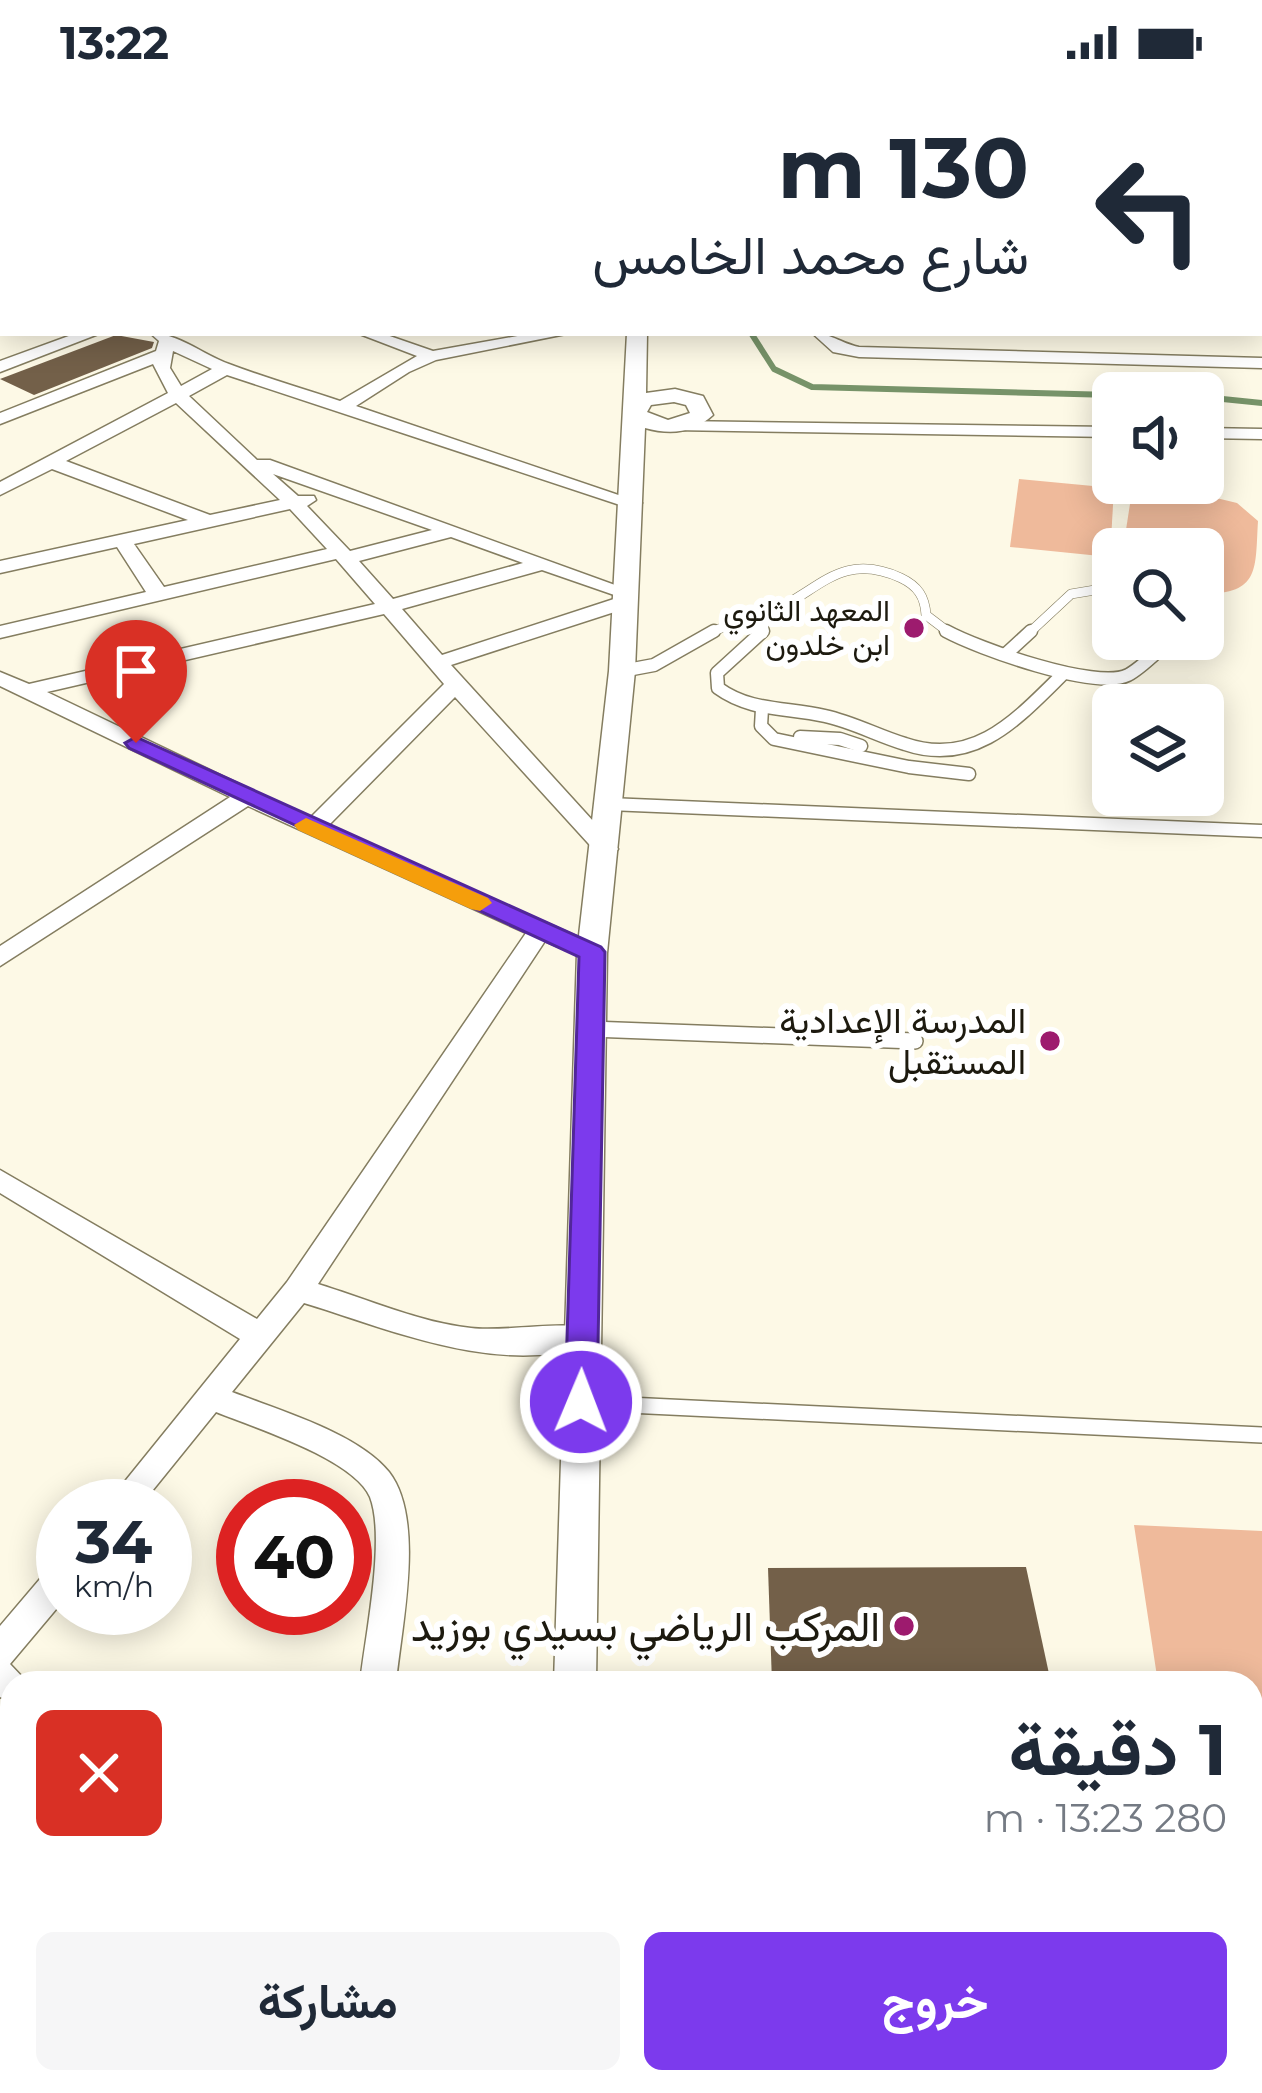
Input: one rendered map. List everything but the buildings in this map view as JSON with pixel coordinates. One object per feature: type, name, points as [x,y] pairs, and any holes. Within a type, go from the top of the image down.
[{"type":"street","points":[[0,368],[85,336]]},
{"type":"street","points":[[374,336],[432,356]]},
{"type":"street","points":[[340,409],[403,368],[432,356],[546,336]]},
{"type":"street","points":[[574,1671],[592,952],[622,671],[637,336]]},
{"type":"street","points":[[635,458],[650,437],[702,415],[660,371],[656,336]]},
{"type":"street","points":[[824,336],[839,348],[859,352],[1162,351],[1262,362]]},
{"type":"street","points":[[979,336],[982,353]]},
{"type":"street","points":[[162,343],[160,368],[177,393],[294,503],[391,606],[510,752],[606,849]]},
{"type":"street","points":[[0,419],[162,343],[340,409],[633,503]]},
{"type":"street","points":[[0,489],[226,369]]},
{"type":"street","points":[[635,412],[653,397],[690,399],[779,417],[1092,422]]},
{"type":"street","points":[[635,412],[655,425],[677,426],[1092,432]]},
{"type":"street","points":[[1224,423],[1262,424]]},
{"type":"street","points":[[1224,433],[1262,434]]},
{"type":"street","points":[[248,458],[627,597]]},
{"type":"street","points":[[51,462],[207,521]]},
{"type":"street","points":[[0,567],[334,492]]},
{"type":"street","points":[[0,632],[449,532]]},
{"type":"street","points":[[122,540],[158,594]]},
{"type":"street","points":[[26,691],[391,606],[540,564]]},
{"type":"street","points":[[437,662],[627,597]]},
{"type":"street","points":[[0,678],[313,828],[592,952]]},
{"type":"street","points":[[313,828],[455,685]]},
{"type":"street","points":[[0,958],[247,796]]},
{"type":"street","points":[[143,1479],[298,1290],[540,930]]},
{"type":"street","points":[[0,1180],[260,1336]]},
{"type":"street","points":[[298,1290],[466,1340],[582,1337]]},
{"type":"street","points":[[211,1397],[316,1441],[368,1471],[382,1487],[389,1547],[379,1671]]},
{"type":"street","points":[[0,1652],[36,1609]]},
{"type":"lane","points":[[622,671],[655,665],[726,624],[765,615],[834,572],[860,568],[908,581],[922,590],[928,602],[926,615],[934,626],[1064,673],[1103,680],[1125,677],[1146,660]]},
{"type":"lane","points":[[1006,654],[1071,594],[1092,590]]},
{"type":"lane","points":[[765,615],[763,634],[730,657],[717,674],[718,688],[727,696],[762,709],[828,716],[932,752],[966,751],[989,742],[1064,673]]},
{"type":"lane","points":[[762,709],[760,725],[771,736],[969,774]]},
{"type":"lane","points":[[609,804],[1262,831]]},
{"type":"lane","points":[[591,1029],[915,1040]]},
{"type":"lane","points":[[581,1402],[1262,1435]]},
{"type":"shaded area","points":[[1019,479],[1092,486],[1092,504],[1113,504],[1112,528],[1092,528],[1092,555],[1010,547]]},
{"type":"shaded area","points":[[1237,503],[1258,521],[1255,565],[1245,583],[1224,592],[1224,528],[1126,528],[1130,504]]},
{"type":"shaded area","points":[[1134,1525],[1262,1531],[1262,1671],[1156,1671]]},
{"type":"waterway","points":[[753,336],[774,369],[812,387],[1092,394]]},
{"type":"waterway","points":[[1224,399],[1262,403]]},
{"type":"slow traffic","points":[[306,825],[480,903]]},
{"type":"place","name":"المعهد الثانوي ابن خلدون","points":[[914,628]]},
{"type":"place","name":"المدرسة الإعدادية المستقبل","points":[[1050,1041]]},
{"type":"place","name":"المركب الرياضي بسيدي بوزيد","points":[[904,1626]]},
{"type":"route","points":[[136,743],[592,952],[581,1402]]}]
